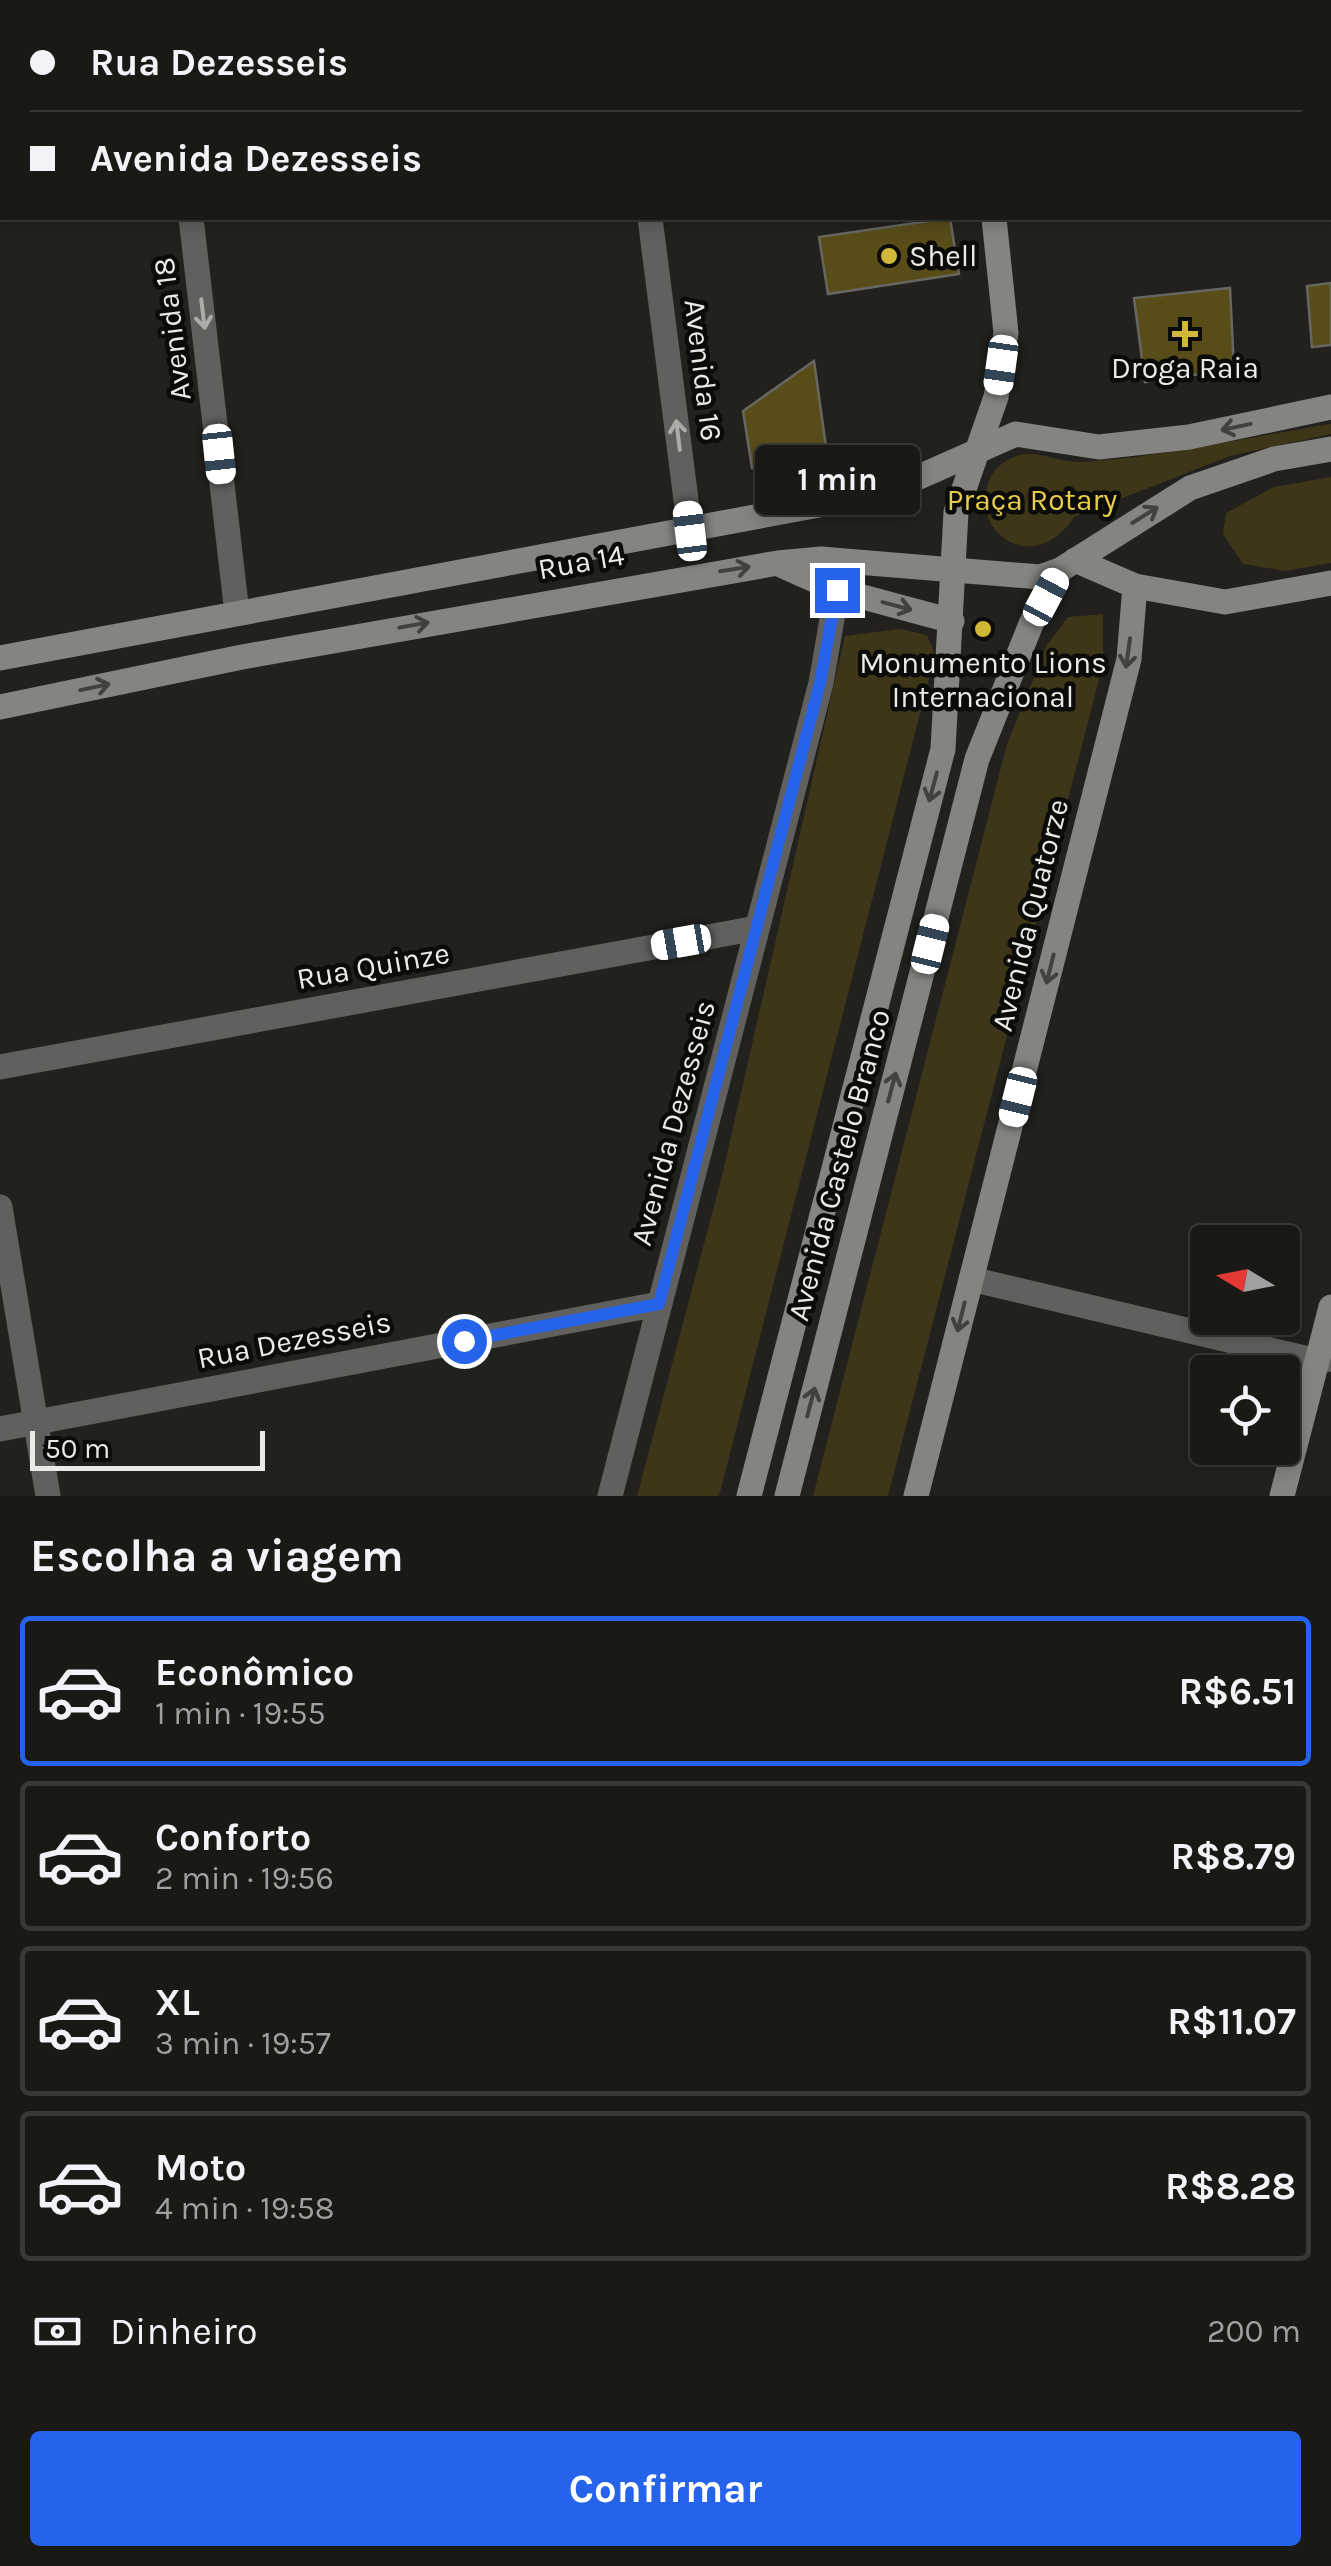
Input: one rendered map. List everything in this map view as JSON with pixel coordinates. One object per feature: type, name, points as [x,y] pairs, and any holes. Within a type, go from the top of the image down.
[{"type":"main road","name":"Avenida Castelo Branco","points":[[749,1496],[943,750],[956,512],[996,397],[1006,332],[994,220]]},
{"type":"main road","name":"Rua 14","points":[[0,658],[883,493],[1016,434],[1100,447],[1189,437],[1331,408]]},
{"type":"main road","name":"Rua 14","points":[[0,707],[242,656],[778,563],[822,559],[955,574],[1040,577],[1068,566],[1190,488],[1274,459],[1331,449]]},
{"type":"main road","points":[[778,563],[837,590],[952,622]]},
{"type":"main road","name":"Avenida Castelo Branco","points":[[786,1496],[978,759],[1031,624],[1068,566]]},
{"type":"main road","points":[[1068,566],[1135,586],[1225,602],[1331,583]]},
{"type":"main road","name":"Avenida Quatorze","points":[[916,1496],[1129,659],[1135,586]]},
{"type":"main road","points":[[943,750],[978,759]]},
{"type":"main road","points":[[1282,1496],[1324,1360],[1331,1308]]},
{"type":"street","name":"Avenida 18","points":[[191,220],[238,613]]},
{"type":"street","name":"Avenida 16","points":[[650,220],[690,531]]},
{"type":"street","name":"Avenida Dezesseis","points":[[610,1496],[820,683],[837,590]]},
{"type":"street","name":"Rua Quinze","points":[[0,1067],[757,928]]},
{"type":"street","points":[[0,1206],[48,1496]]},
{"type":"street","points":[[971,1279],[1324,1360]]},
{"type":"street","name":"Rua Dezesseis","points":[[0,1429],[659,1304]]},
{"type":"green space","name":"Praça Rotary","points":[[1331,424],[1331,434],[1230,456],[1074,517],[1061,533],[1044,544],[1024,546],[1004,538],[985,507],[985,494],[994,472],[1003,463],[1022,455],[1072,462],[1111,460]]},
{"type":"green space","points":[[1331,477],[1331,563],[1285,571],[1243,564],[1223,534],[1226,513],[1274,487]]},
{"type":"green space","points":[[1103,614],[1103,664],[888,1496],[813,1496],[1007,744],[1047,645],[1068,617]]},
{"type":"green space","points":[[900,629],[927,635],[935,655],[719,1496],[637,1496],[722,1176],[845,636]]},
{"type":"building","name":"Shell","points":[[950,220],[959,274],[828,294],[819,237]]},
{"type":"building","points":[[1331,283],[1331,345],[1312,347],[1307,286]]},
{"type":"building","name":"Droga Raia","points":[[1230,288],[1234,369],[1145,382],[1134,298]]},
{"type":"building","points":[[814,361],[828,461],[752,468],[743,411]]},
{"type":"place","name":"Shell","points":[[889,256]]},
{"type":"place","name":"Droga Raia","points":[[1185,334]]},
{"type":"place","name":"Monumento Lions Internacional","points":[[983,629]]},
{"type":"route","points":[[464,1341],[659,1304],[820,683],[837,590]]}]
